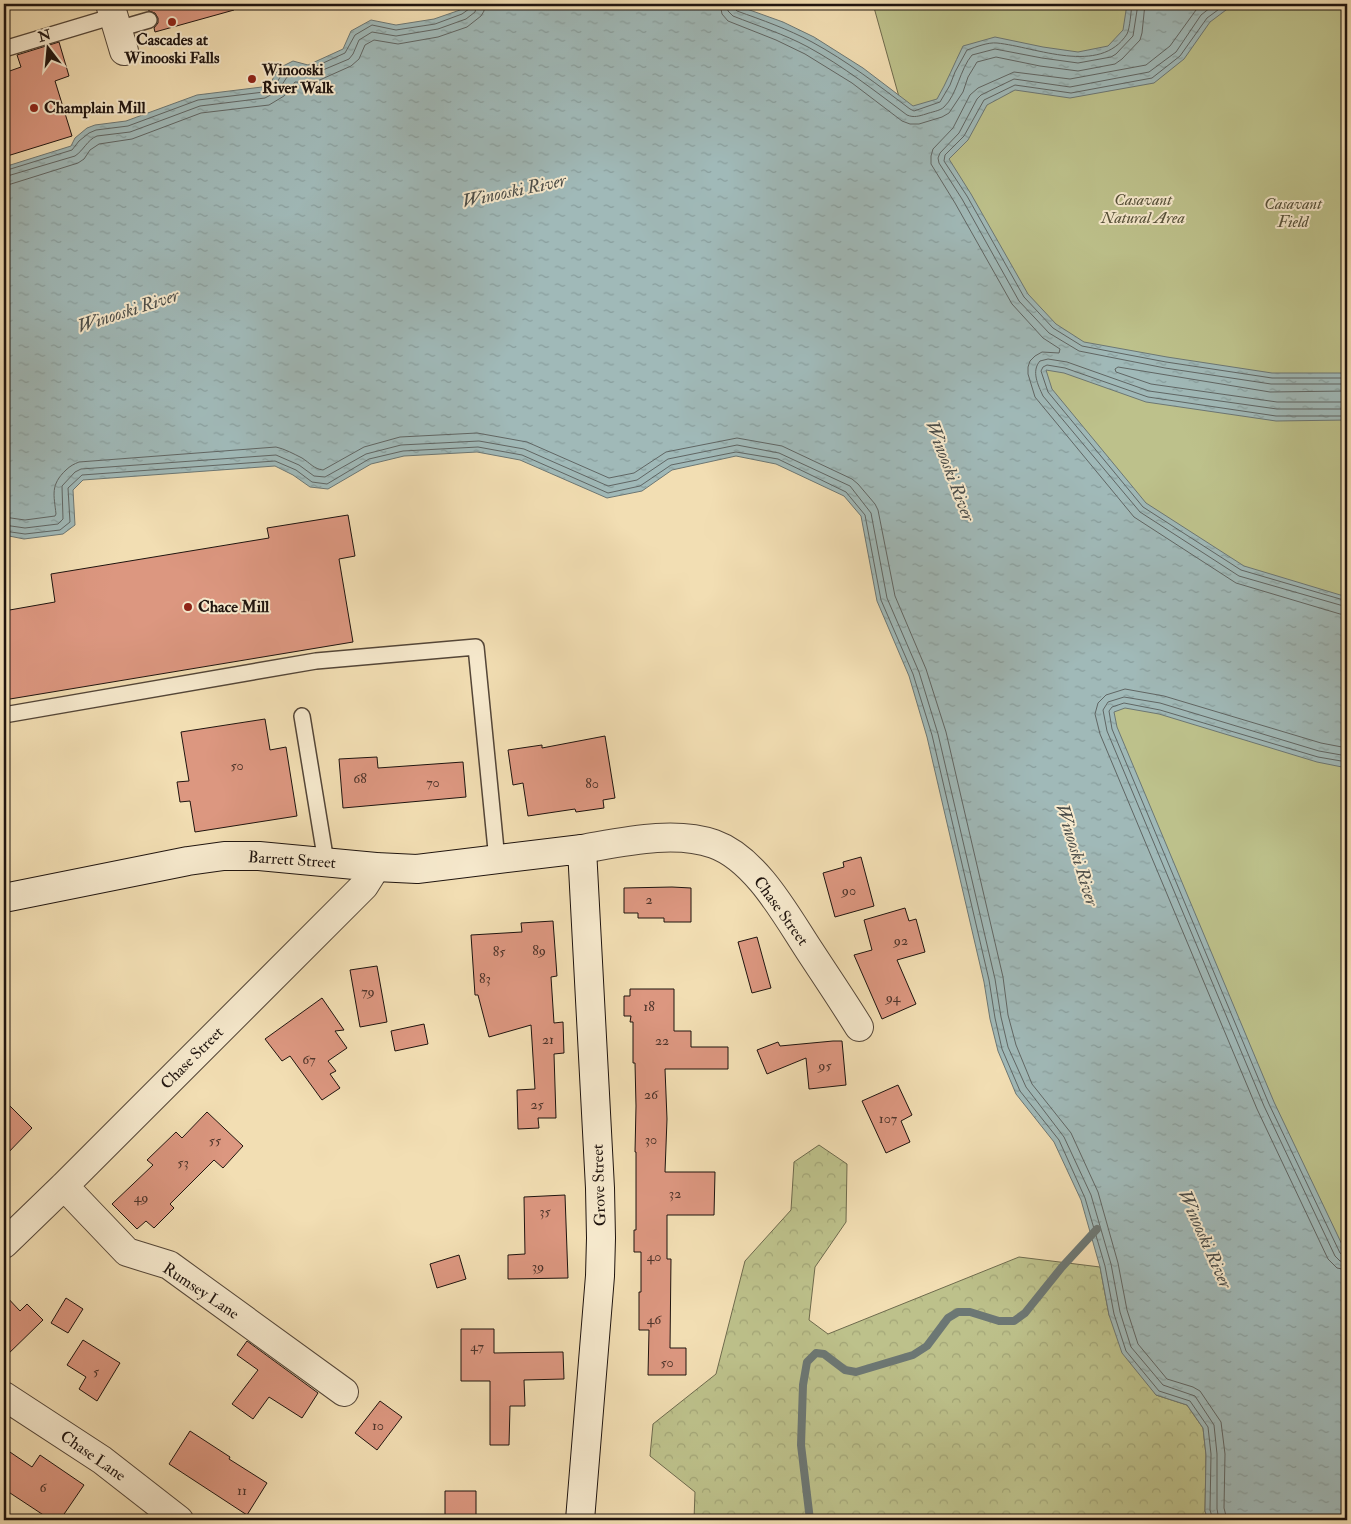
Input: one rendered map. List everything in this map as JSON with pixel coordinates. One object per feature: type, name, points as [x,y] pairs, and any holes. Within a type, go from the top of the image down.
[{"type":"street","name":"Chase Street","points":[[582,849],[623,842],[684,838],[713,844],[735,855],[770,892],[859,1027]]},
{"type":"street","name":"Barrett Street","points":[[4,898],[188,861],[224,856],[259,856],[416,869],[582,849]]},
{"type":"street","name":"Grove Street","points":[[580,1520],[600,1276],[601,1238],[582,849]]},
{"type":"street","name":"Chase Street","points":[[4,1244],[364,886],[376,867]]},
{"type":"street","name":"Rumsey Lane","points":[[64,1186],[127,1252],[169,1265],[344,1392]]},
{"type":"street","name":"Chase Lane","points":[[4,1396],[102,1460],[169,1517]]},
{"type":"lane","points":[[4,49],[116,25],[149,20]]},
{"type":"lane","points":[[4,715],[316,661],[476,647],[497,860]]},
{"type":"lane","points":[[302,716],[326,862]]},
{"type":"green space","name":"Casavant Natural Area","points":[[873,4],[1347,4],[1347,1385],[1079,740]]},
{"type":"green space","points":[[819,1145],[847,1164],[846,1222],[815,1267],[809,1320],[828,1334],[1019,1257],[1100,1267],[1109,1315],[1156,1395],[1187,1405],[1203,1428],[1206,1455],[1205,1511],[1208,1520],[694,1520],[695,1492],[650,1456],[653,1424],[716,1374],[745,1261],[791,1210],[794,1162]]},
{"type":"water","name":"Winooski River","points":[[468,4],[733,4],[783,22],[814,37],[863,68],[913,106],[937,99],[963,46],[995,37],[1078,52],[1108,46],[1123,30],[1127,4],[1234,4],[1210,22],[1184,59],[1154,83],[1070,98],[1015,90],[987,105],[968,140],[949,159],[1028,294],[1056,324],[1084,342],[1272,373],[1347,373],[1347,420],[1276,421],[1146,402],[1064,373],[1046,370],[1052,389],[1146,503],[1244,566],[1347,597],[1347,768],[1317,762],[1159,714],[1125,708],[1114,712],[1117,727],[1274,1102],[1347,1255],[1347,1520],[1208,1520],[1205,1511],[1206,1455],[1203,1428],[1187,1405],[1156,1395],[1122,1353],[1109,1315],[1100,1267],[1081,1200],[1054,1142],[1016,1094],[998,1051],[984,982],[927,737],[909,676],[877,601],[861,516],[844,496],[776,464],[736,456],[672,470],[642,491],[607,498],[520,460],[477,452],[404,456],[371,464],[328,489],[310,487],[293,475],[275,466],[83,480],[73,490],[75,525],[63,534],[24,539],[4,535],[4,167],[71,146],[75,138],[87,128],[95,125],[126,121],[197,95],[262,87],[271,82],[279,68],[293,61],[308,65],[343,49],[351,31],[371,20],[396,25],[434,19],[460,10]]},
{"type":"building","name":"Cascades at Winooski Falls","points":[[147,4],[233,4],[234,10],[155,32],[154,28],[158,23],[158,18],[155,13],[149,11]]},
{"type":"building","name":"Champlain Mill","points":[[59,42],[69,76],[55,81],[72,136],[4,157],[4,73],[21,67],[17,55]]},
{"type":"building","name":"Chace Mill","points":[[348,515],[355,556],[339,559],[353,642],[4,700],[4,611],[55,602],[51,574],[269,538],[267,528]]},
{"type":"building","points":[[265,719],[270,750],[286,747],[297,816],[195,832],[190,801],[180,802],[177,782],[189,781],[181,732]]},
{"type":"building","points":[[605,736],[615,798],[603,800],[604,808],[576,812],[575,809],[528,816],[523,783],[513,785],[508,750],[542,745],[542,748]]},
{"type":"building","points":[[377,757],[378,768],[463,762],[466,797],[343,808],[339,759]]},
{"type":"building","points":[[861,857],[874,906],[835,917],[823,873],[844,867],[843,862]]},
{"type":"building","points":[[624,888],[691,888],[691,922],[664,922],[664,918],[638,918],[638,913],[624,913]]},
{"type":"building","points":[[905,908],[909,921],[916,919],[925,952],[897,960],[916,1004],[882,1019],[854,955],[872,950],[864,920]]},
{"type":"building","points":[[553,921],[557,976],[551,977],[554,1023],[563,1022],[564,1053],[554,1054],[556,1118],[538,1118],[539,1128],[518,1129],[517,1090],[535,1089],[531,1025],[489,1037],[478,995],[475,995],[471,935],[522,932],[521,923]]},
{"type":"building","points":[[757,937],[771,988],[752,993],[738,942]]},
{"type":"building","points":[[377,966],[387,1022],[360,1027],[350,970]]},
{"type":"building","points":[[630,989],[674,989],[674,1031],[691,1031],[691,1047],[728,1047],[728,1069],[665,1069],[667,1119],[665,1172],[715,1172],[714,1215],[667,1215],[667,1259],[671,1259],[670,1348],[686,1348],[686,1375],[648,1375],[649,1330],[639,1330],[641,1252],[634,1252],[634,1230],[636,1230],[635,1063],[633,1063],[633,1022],[630,1022],[631,1016],[624,1016],[624,996],[630,996]]},
{"type":"building","points":[[322,998],[344,1030],[335,1031],[347,1048],[328,1061],[336,1071],[330,1074],[340,1088],[322,1100],[290,1056],[282,1061],[265,1039]]},
{"type":"building","points":[[424,1024],[428,1044],[395,1051],[391,1031]]},
{"type":"building","points":[[842,1041],[846,1085],[809,1089],[806,1058],[767,1074],[757,1050],[778,1042],[780,1046]]},
{"type":"building","points":[[898,1085],[912,1115],[901,1121],[910,1142],[886,1153],[862,1101]]},
{"type":"building","points":[[4,1100],[32,1128],[4,1157]]},
{"type":"building","points":[[207,1112],[243,1146],[223,1168],[214,1160],[170,1204],[174,1208],[154,1228],[146,1221],[137,1229],[112,1204],[153,1165],[147,1160],[176,1132],[182,1138]]},
{"type":"building","points":[[565,1195],[568,1278],[508,1279],[508,1255],[525,1254],[524,1197]]},
{"type":"building","points":[[459,1255],[466,1279],[437,1288],[430,1264]]},
{"type":"building","points":[[4,1294],[20,1311],[27,1304],[43,1320],[4,1358]]},
{"type":"building","points":[[66,1298],[83,1309],[68,1333],[51,1323]]},
{"type":"building","points":[[461,1329],[494,1329],[494,1353],[563,1352],[564,1379],[524,1380],[525,1406],[510,1406],[509,1445],[490,1445],[490,1381],[461,1381]]},
{"type":"building","points":[[83,1340],[120,1363],[97,1401],[79,1389],[86,1377],[67,1365]]},
{"type":"building","points":[[247,1341],[318,1393],[302,1418],[269,1397],[253,1419],[232,1404],[258,1370],[237,1355]]},
{"type":"building","points":[[380,1401],[402,1417],[377,1450],[355,1433]]},
{"type":"building","points":[[190,1431],[267,1483],[247,1515],[169,1464]]},
{"type":"building","points":[[4,1448],[32,1467],[40,1455],[84,1485],[60,1520],[51,1520],[4,1489]]},
{"type":"building","points":[[445,1491],[476,1491],[476,1520],[445,1520]]},
{"type":"waterway","points":[[810,1520],[801,1445],[803,1385],[807,1362],[816,1353],[824,1354],[845,1370],[856,1372],[913,1355],[927,1346],[948,1318],[958,1312],[970,1312],[999,1321],[1014,1321],[1025,1313],[1062,1267],[1097,1229]]},
{"type":"place","name":"Cascades at Winooski Falls","points":[[172,22]]},
{"type":"place","name":"Winooski River Walk","points":[[252,79]]},
{"type":"place","name":"Champlain Mill","points":[[34,108]]},
{"type":"place","name":"Chace Mill","points":[[188,607]]},
{"type":"park label","name":"Casavant Field","points":[[1293,213]]}]
